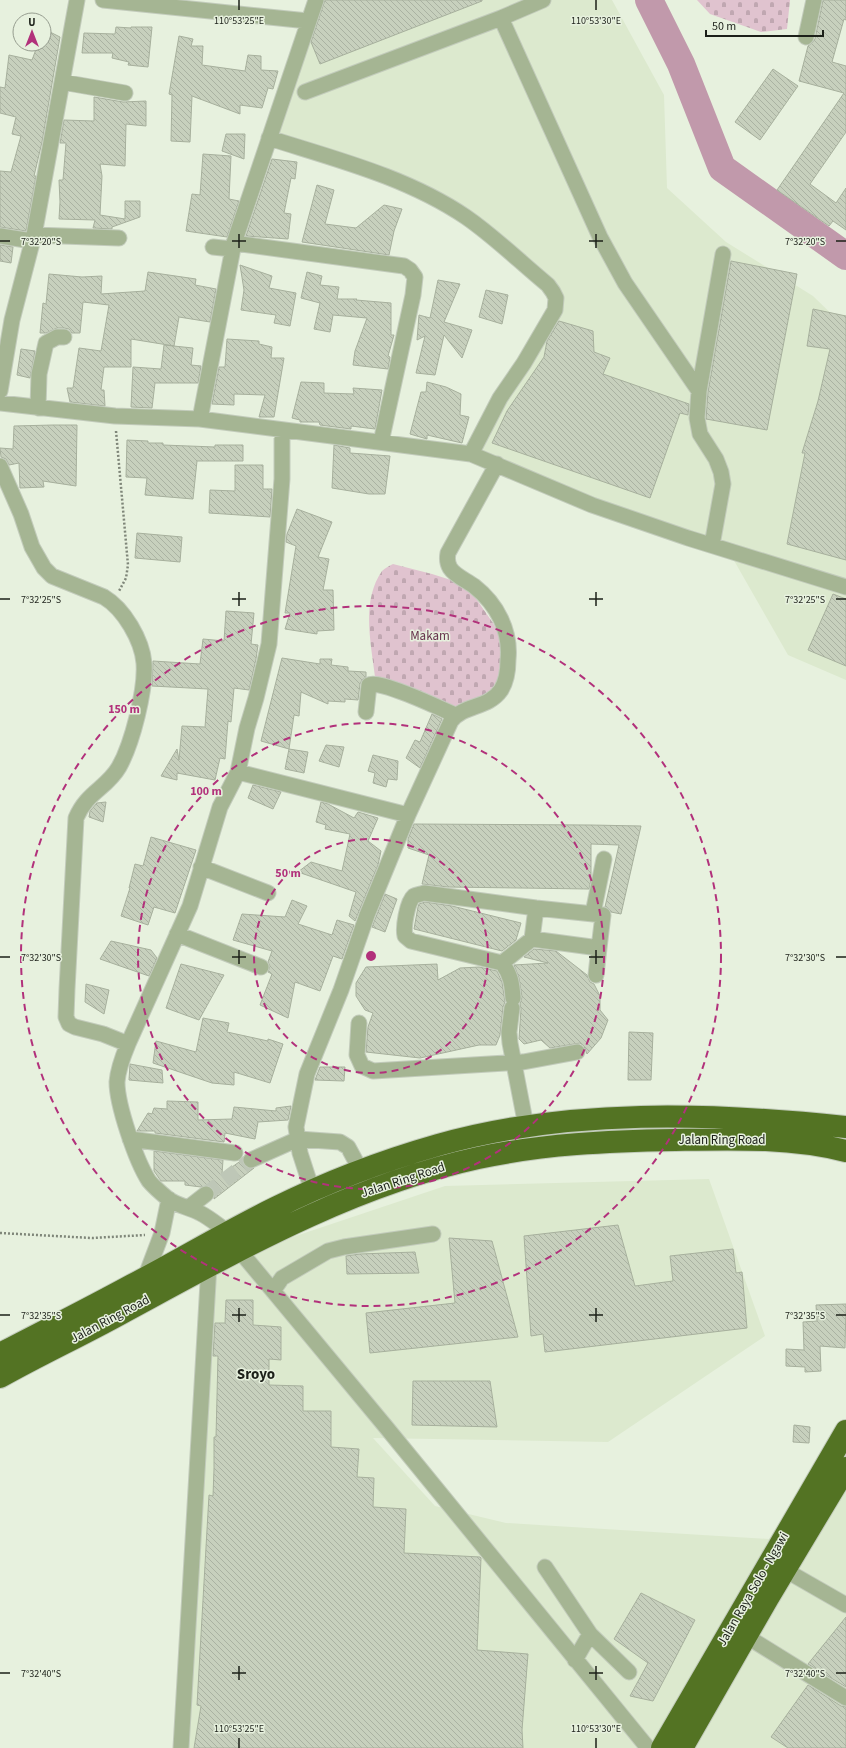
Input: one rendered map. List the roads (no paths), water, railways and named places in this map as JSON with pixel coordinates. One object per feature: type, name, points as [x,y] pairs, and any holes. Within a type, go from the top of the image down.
[{"type":"highway","name":"Jalan Ring Road","points":[[0,1354],[29,1350],[115,1317],[209,1265],[233,1241],[312,1190],[361,1171],[441,1144],[531,1125],[641,1117],[767,1121],[846,1128]]},
{"type":"highway","name":"Jalan Ring Road","points":[[0,1377],[29,1350],[145,1278],[233,1241],[314,1213],[372,1189],[444,1166],[518,1150],[578,1143],[703,1140],[786,1141],[812,1144],[846,1151]]},
{"type":"highway","name":"Jalan Raya Solo - Ngawi","points":[[665,1747],[846,1430]]},
{"type":"highway","name":"Jalan Raya Solo - Ngawi","points":[[665,1747],[746,1636],[846,1468]]},
{"type":"street","points":[[0,391],[12,320],[33,238],[77,0]]},
{"type":"street","points":[[103,0],[308,21]]},
{"type":"street","points":[[200,419],[233,246],[268,138],[316,0]]},
{"type":"street","points":[[304,92],[501,18],[543,0]]},
{"type":"street","points":[[806,37],[814,0]]},
{"type":"street","points":[[501,18],[600,236],[626,283],[698,391]]},
{"type":"street","points":[[62,82],[125,93]]},
{"type":"street","points":[[268,138],[364,169],[412,188],[441,202],[466,217],[489,235],[548,285],[554,292],[556,304],[552,317],[524,363],[500,398],[471,454]]},
{"type":"street","points":[[0,236],[33,238],[119,238]]},
{"type":"street","points":[[213,247],[233,246],[404,266],[410,270],[415,277],[413,295],[381,442]]},
{"type":"street","points":[[712,545],[723,484],[721,472],[716,459],[700,434],[697,418],[698,391],[724,254]]},
{"type":"street","points":[[38,408],[39,374],[46,343],[57,337],[64,337]]},
{"type":"street","points":[[0,403],[115,416],[200,419],[282,431],[471,454],[592,505],[846,587]]},
{"type":"street","points":[[282,431],[281,486],[268,644],[256,698],[247,728],[238,772],[220,807],[190,906],[128,1044],[120,1066],[117,1086],[130,1139],[149,1180],[169,1199],[199,1212],[233,1241],[575,1660],[665,1747]]},
{"type":"street","points":[[312,1190],[303,1163],[296,1127],[307,1074],[341,990],[367,915],[408,815],[451,721],[456,715],[487,703],[495,697],[502,688],[506,676],[509,650],[506,628],[490,601],[473,585],[453,572],[448,564],[447,558],[448,553],[497,464]]},
{"type":"street","points":[[0,466],[21,514],[32,547],[44,568],[52,576],[104,597],[112,602],[126,619],[138,640],[144,663],[144,676],[135,723],[121,762],[114,774],[86,800],[76,818],[66,1017],[69,1024],[75,1027],[103,1034],[128,1044]]},
{"type":"street","points":[[366,712],[369,685],[375,683],[399,691],[456,715]]},
{"type":"street","points":[[238,772],[408,815]]},
{"type":"street","points":[[593,913],[604,859]]},
{"type":"street","points":[[201,867],[268,893]]},
{"type":"street","points":[[531,1125],[518,1062],[509,1032],[512,1003],[512,983],[510,973],[502,963],[411,941],[405,936],[404,929],[410,903],[415,896],[424,893],[536,908],[603,915],[596,975]]},
{"type":"street","points":[[502,963],[532,939],[536,908]]},
{"type":"street","points":[[177,934],[260,967]]},
{"type":"street","points":[[532,939],[599,948]]},
{"type":"street","points":[[359,1023],[357,1055],[362,1066],[373,1071],[518,1062],[577,1052]]},
{"type":"street","points":[[251,1160],[298,1138],[345,1144],[348,1146],[361,1171]]},
{"type":"street","points":[[130,1139],[235,1153]]},
{"type":"street","points":[[188,1208],[206,1194]]},
{"type":"street","points":[[145,1278],[162,1233],[169,1199]]},
{"type":"street","points":[[273,1291],[282,1278],[328,1251],[344,1247],[433,1234]]},
{"type":"street","points":[[181,1748],[209,1265]]},
{"type":"street","points":[[545,1567],[590,1634],[629,1672]]},
{"type":"street","points":[[785,1570],[846,1605]]},
{"type":"street","points":[[575,1660],[590,1634]]},
{"type":"street","points":[[746,1636],[846,1698]]},
{"type":"waterway","points":[[649,0],[681,64],[722,168],[846,256]]},
{"type":"tunnel","points":[[206,1194],[251,1160]]},
{"type":"district","name":"Sroyo","points":[[256,1374]]},
{"type":"park label","name":"Makam","points":[[430,636]]}]
